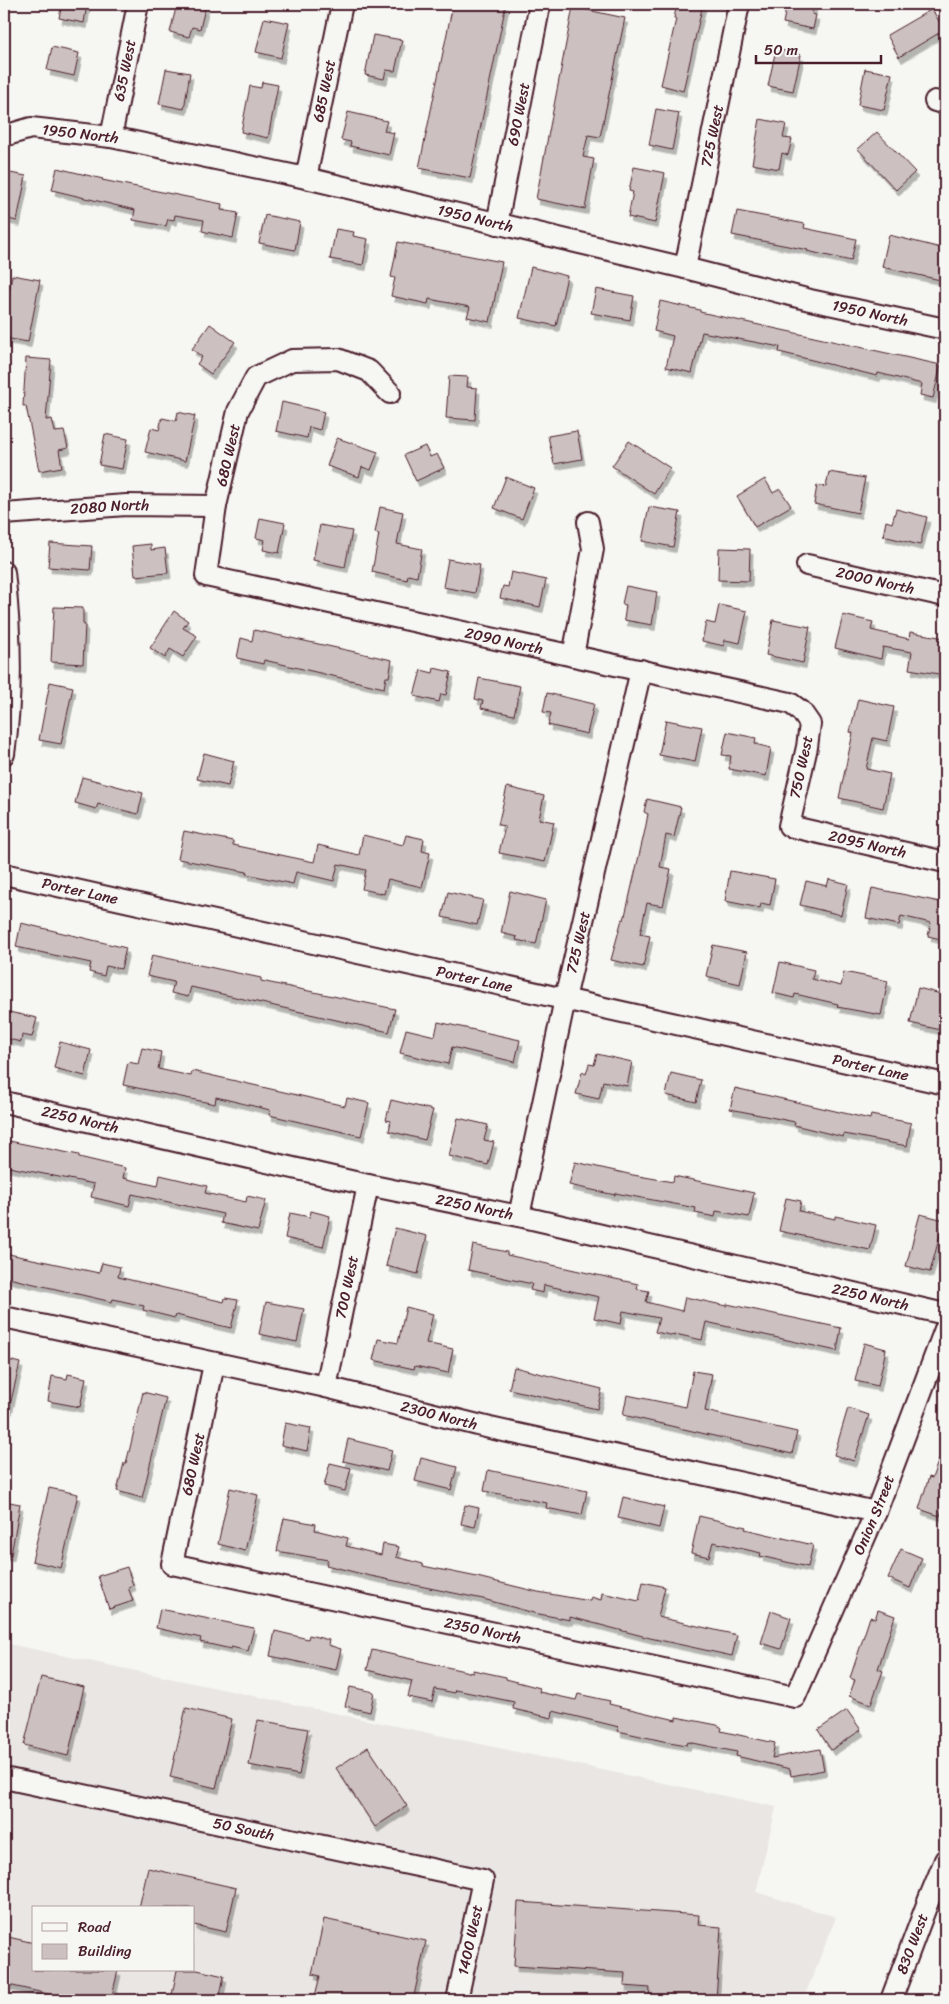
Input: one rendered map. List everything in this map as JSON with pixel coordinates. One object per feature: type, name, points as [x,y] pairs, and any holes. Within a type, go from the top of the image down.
[{"type":"street","name":"635 West","points":[[111,137],[138,4]]},
{"type":"street","name":"685 West","points":[[306,178],[342,4]]},
{"type":"street","name":"690 West","points":[[497,224],[540,4]]},
{"type":"street","name":"725 West","points":[[685,268],[739,4]]},
{"type":"street","name":"1950 North","points":[[4,136],[30,128],[111,137],[306,178],[685,268],[810,300],[945,329]]},
{"type":"street","name":"680 West","points":[[206,576],[216,506],[238,411],[256,377],[292,360],[338,359],[369,371],[390,393]]},
{"type":"street","name":"2080 North","points":[[4,514],[126,505],[216,506]]},
{"type":"street","points":[[573,656],[593,549],[588,522]]},
{"type":"street","name":"2000 North","points":[[806,564],[945,596]]},
{"type":"street","points":[[4,572],[11,674],[4,754]]},
{"type":"street","name":"2090 North","points":[[206,576],[790,703],[801,711]]},
{"type":"street","name":"725 West","points":[[519,1216],[565,999],[641,670]]},
{"type":"street","name":"750 West","points":[[789,826],[807,747],[810,724],[801,711]]},
{"type":"street","name":"2095 North","points":[[789,826],[945,862]]},
{"type":"street","name":"Porter Lane","points":[[4,874],[945,1084]]},
{"type":"street","name":"2250 North","points":[[4,1102],[368,1185],[519,1216],[945,1314]]},
{"type":"street","name":"700 West","points":[[326,1388],[368,1185]]},
{"type":"street","name":"2300 North","points":[[4,1317],[326,1388],[490,1428],[876,1512]]},
{"type":"street","name":"Onion Street","points":[[795,1697],[876,1512],[945,1329]]},
{"type":"street","name":"680 West","points":[[172,1564],[214,1364]]},
{"type":"street","name":"2350 North","points":[[172,1564],[795,1697]]},
{"type":"street","name":"50 South","points":[[4,1778],[483,1880]]},
{"type":"street","name":"830 West","points":[[891,2000],[945,1860]]},
{"type":"street","name":"1400 West","points":[[457,2000],[483,1880]]},
{"type":"shaded area","points":[[4,1643],[776,1807],[756,1892],[836,1917],[803,2000],[4,2000]]},
{"type":"building","points":[[62,4],[87,4],[84,23],[59,18]]},
{"type":"building","points":[[177,4],[206,4],[200,29],[192,27],[189,37],[170,32]]},
{"type":"building","points":[[453,4],[506,4],[470,178],[419,168]]},
{"type":"building","points":[[677,4],[703,4],[683,91],[661,85],[676,19],[674,18]]},
{"type":"building","points":[[787,4],[814,4],[812,14],[816,15],[813,29],[783,23]]},
{"type":"building","points":[[573,7],[625,18],[600,137],[588,135],[583,157],[594,159],[585,209],[536,199]]},
{"type":"building","points":[[932,9],[944,30],[899,57],[887,35]]},
{"type":"building","points":[[264,18],[289,23],[281,58],[256,52]]},
{"type":"building","points":[[373,35],[402,40],[395,71],[386,70],[384,79],[365,75]]},
{"type":"building","points":[[52,47],[79,53],[74,76],[47,70]]},
{"type":"building","points":[[776,49],[801,55],[793,91],[768,86]]},
{"type":"building","points":[[166,69],[190,73],[184,109],[159,104]]},
{"type":"building","points":[[865,69],[892,74],[884,110],[858,105]]},
{"type":"building","points":[[262,82],[278,85],[268,138],[241,132],[250,86],[261,88]]},
{"type":"building","points":[[656,109],[679,113],[672,150],[649,145]]},
{"type":"building","points":[[348,112],[387,121],[384,131],[394,133],[389,155],[350,146],[351,142],[341,140]]},
{"type":"building","points":[[760,119],[786,124],[783,138],[792,139],[788,155],[782,153],[779,169],[752,164]]},
{"type":"building","points":[[877,132],[915,172],[896,190],[858,149]]},
{"type":"building","points":[[634,167],[665,173],[655,223],[628,217],[633,192],[629,191]]},
{"type":"building","points":[[57,168],[102,180],[222,204],[221,210],[238,213],[233,238],[202,231],[204,220],[175,215],[174,220],[168,219],[166,226],[133,220],[135,210],[52,190]]},
{"type":"building","points":[[5,172],[26,176],[17,221],[4,218]]},
{"type":"building","points":[[737,211],[805,224],[804,228],[856,239],[851,261],[808,250],[732,235]]},
{"type":"building","points":[[265,215],[300,222],[295,250],[259,243]]},
{"type":"building","points":[[336,229],[354,232],[353,236],[368,239],[363,265],[330,259]]},
{"type":"building","points":[[889,235],[945,249],[945,281],[882,267]]},
{"type":"building","points":[[398,242],[502,262],[490,322],[467,317],[470,307],[429,299],[428,304],[391,296],[395,278],[391,277]]},
{"type":"building","points":[[531,267],[567,276],[556,326],[519,318]]},
{"type":"building","points":[[12,275],[40,280],[28,342],[4,338],[4,322]]},
{"type":"building","points":[[596,289],[634,296],[630,320],[591,313]]},
{"type":"building","points":[[660,301],[700,310],[700,312],[941,365],[933,398],[920,395],[922,384],[878,373],[877,376],[779,352],[780,347],[702,332],[692,373],[666,367],[673,336],[654,331]]},
{"type":"building","points":[[210,324],[235,342],[211,374],[197,364],[202,357],[192,349]]},
{"type":"building","points":[[26,358],[51,360],[46,420],[52,419],[55,432],[64,431],[68,448],[59,450],[62,467],[39,471],[26,406],[23,406]]},
{"type":"building","points":[[449,376],[468,377],[467,387],[477,388],[475,420],[446,418]]},
{"type":"building","points":[[282,402],[324,412],[320,430],[309,427],[307,438],[276,431]]},
{"type":"building","points":[[178,412],[195,416],[185,461],[145,452],[151,428],[159,430],[162,418],[176,421]]},
{"type":"building","points":[[577,431],[582,459],[554,464],[548,436]]},
{"type":"building","points":[[105,434],[128,439],[122,469],[99,465]]},
{"type":"building","points":[[337,438],[378,452],[371,470],[362,467],[359,477],[327,466]]},
{"type":"building","points":[[629,441],[670,468],[654,494],[612,466]]},
{"type":"building","points":[[425,446],[430,457],[437,454],[444,468],[416,481],[404,455]]},
{"type":"building","points":[[829,472],[865,478],[858,513],[814,504],[817,485],[826,487]]},
{"type":"building","points":[[506,477],[534,488],[522,519],[494,508]]},
{"type":"building","points":[[765,479],[773,493],[780,489],[791,506],[755,527],[737,496]]},
{"type":"building","points":[[380,507],[403,512],[397,544],[422,549],[417,577],[408,575],[407,580],[372,572],[379,534],[375,533]]},
{"type":"building","points":[[649,507],[680,512],[673,547],[642,541]]},
{"type":"building","points":[[896,509],[927,517],[920,545],[883,536],[886,521],[892,523]]},
{"type":"building","points":[[260,518],[285,523],[279,553],[263,550],[265,540],[256,538]]},
{"type":"building","points":[[320,525],[352,531],[345,567],[313,560]]},
{"type":"building","points":[[50,543],[92,546],[90,570],[48,567]]},
{"type":"building","points":[[151,544],[151,550],[165,548],[168,573],[135,576],[132,546]]},
{"type":"building","points":[[719,548],[750,549],[749,581],[718,580]]},
{"type":"building","points":[[448,559],[480,565],[475,593],[443,587]]},
{"type":"building","points":[[511,572],[546,580],[540,607],[500,598],[503,586],[508,587]]},
{"type":"building","points":[[626,586],[657,592],[652,625],[624,620],[626,605],[622,604]]},
{"type":"building","points":[[719,605],[747,611],[740,643],[725,640],[724,646],[702,641],[706,622],[715,624]]},
{"type":"building","points":[[54,607],[83,608],[83,624],[85,625],[83,664],[51,662]]},
{"type":"building","points":[[174,611],[188,621],[183,628],[197,636],[183,657],[170,649],[165,658],[150,648]]},
{"type":"building","points":[[843,615],[873,622],[871,630],[909,639],[910,632],[945,638],[945,675],[909,669],[912,652],[883,647],[881,659],[835,648]]},
{"type":"building","points":[[773,620],[810,627],[803,663],[766,655]]},
{"type":"building","points":[[254,630],[392,660],[389,677],[386,677],[384,688],[264,660],[263,664],[237,658],[241,638],[252,641]]},
{"type":"building","points":[[434,668],[451,672],[446,695],[441,694],[439,702],[414,696],[421,670],[433,673]]},
{"type":"building","points":[[479,678],[520,686],[514,715],[481,708],[483,701],[475,699]]},
{"type":"building","points":[[50,682],[73,687],[61,744],[39,740]]},
{"type":"building","points":[[547,693],[594,704],[587,734],[548,725],[551,713],[543,712]]},
{"type":"building","points":[[858,699],[894,707],[887,741],[873,738],[866,769],[890,774],[883,808],[839,798],[853,733],[850,732]]},
{"type":"building","points":[[666,720],[702,727],[695,762],[659,755]]},
{"type":"building","points":[[727,732],[756,738],[755,744],[771,748],[766,776],[729,769],[731,756],[722,755]]},
{"type":"building","points":[[204,753],[234,761],[228,786],[197,779]]},
{"type":"building","points":[[82,777],[143,793],[138,814],[98,804],[96,809],[75,803]]},
{"type":"building","points":[[507,787],[544,796],[539,819],[554,822],[545,862],[499,853],[505,826],[498,825]]},
{"type":"building","points":[[647,799],[681,807],[674,837],[666,835],[660,867],[671,869],[663,906],[647,903],[640,934],[650,936],[643,967],[611,960],[622,919],[624,920],[645,830],[648,814],[644,812]]},
{"type":"building","points":[[184,831],[233,841],[233,845],[314,862],[318,845],[359,855],[363,835],[403,845],[406,835],[424,839],[422,851],[430,853],[422,887],[388,879],[384,894],[362,889],[366,870],[338,864],[334,881],[296,872],[293,884],[246,874],[247,872],[178,859]]},
{"type":"building","points":[[730,871],[775,879],[770,905],[761,903],[760,908],[725,901]]},
{"type":"building","points":[[829,879],[848,884],[841,915],[800,905],[806,881],[827,886]]},
{"type":"building","points":[[872,888],[945,903],[945,940],[928,936],[931,923],[901,916],[899,925],[866,918]]},
{"type":"building","points":[[510,891],[546,900],[536,944],[516,940],[517,937],[501,933]]},
{"type":"building","points":[[448,892],[483,900],[477,925],[442,917]]},
{"type":"building","points":[[21,923],[126,948],[121,969],[106,966],[104,976],[89,972],[91,963],[16,947]]},
{"type":"building","points":[[713,945],[747,952],[740,984],[706,976]]},
{"type":"building","points":[[152,955],[261,978],[261,981],[395,1009],[389,1032],[191,987],[188,997],[171,993],[174,982],[147,976]]},
{"type":"building","points":[[780,962],[814,970],[812,979],[841,986],[844,972],[888,981],[881,1015],[837,1007],[838,1004],[795,994],[794,998],[773,993]]},
{"type":"building","points":[[918,988],[945,995],[945,1031],[910,1023]]},
{"type":"building","points":[[4,1011],[37,1018],[32,1037],[22,1035],[21,1042],[4,1038]]},
{"type":"building","points":[[438,1022],[520,1040],[515,1062],[452,1047],[448,1064],[400,1053],[406,1029],[435,1036]]},
{"type":"building","points":[[60,1042],[91,1050],[85,1076],[54,1068]]},
{"type":"building","points":[[142,1048],[161,1052],[158,1069],[191,1076],[192,1071],[345,1106],[347,1098],[369,1103],[361,1136],[269,1115],[270,1110],[216,1097],[215,1104],[123,1085],[128,1062],[138,1064]]},
{"type":"building","points":[[597,1054],[632,1062],[627,1086],[603,1081],[599,1099],[576,1094],[582,1072],[586,1074],[589,1064],[594,1065]]},
{"type":"building","points":[[671,1073],[701,1080],[696,1102],[666,1095]]},
{"type":"building","points":[[735,1088],[870,1119],[871,1115],[911,1123],[907,1146],[844,1134],[843,1137],[794,1125],[795,1122],[730,1109]]},
{"type":"building","points":[[391,1100],[433,1110],[425,1140],[389,1131],[391,1121],[386,1120]]},
{"type":"building","points":[[458,1118],[488,1125],[484,1140],[494,1142],[488,1165],[449,1156]]},
{"type":"building","points":[[4,1140],[79,1155],[79,1157],[125,1168],[123,1178],[158,1186],[160,1175],[207,1186],[205,1193],[246,1202],[247,1196],[266,1200],[258,1231],[221,1223],[223,1214],[132,1194],[129,1206],[91,1197],[94,1184],[4,1166]]},
{"type":"building","points":[[575,1162],[673,1182],[674,1176],[754,1193],[749,1217],[716,1211],[715,1217],[695,1213],[696,1208],[615,1193],[615,1195],[569,1185]]},
{"type":"building","points":[[786,1198],[801,1201],[799,1211],[835,1219],[835,1216],[876,1225],[870,1250],[779,1231]]},
{"type":"building","points":[[311,1211],[330,1216],[323,1247],[285,1238],[290,1213],[310,1217]]},
{"type":"building","points":[[920,1214],[944,1220],[930,1272],[906,1266]]},
{"type":"building","points":[[395,1228],[427,1236],[418,1274],[386,1266]]},
{"type":"building","points":[[473,1245],[507,1252],[507,1255],[638,1284],[637,1289],[649,1291],[646,1302],[682,1311],[685,1297],[841,1328],[837,1351],[706,1322],[702,1340],[655,1332],[659,1318],[623,1311],[621,1324],[594,1318],[599,1297],[544,1285],[543,1293],[530,1290],[532,1284],[468,1270]]},
{"type":"building","points":[[4,1253],[99,1273],[102,1263],[120,1267],[118,1277],[224,1302],[225,1298],[238,1300],[231,1328],[176,1315],[175,1318],[143,1310],[144,1306],[113,1299],[112,1302],[4,1277]]},
{"type":"building","points":[[266,1302],[304,1309],[297,1342],[259,1334]]},
{"type":"building","points":[[406,1307],[433,1314],[426,1343],[453,1349],[448,1373],[415,1366],[414,1369],[373,1360],[378,1339],[398,1343]]},
{"type":"building","points":[[864,1343],[886,1349],[878,1386],[855,1381]]},
{"type":"building","points":[[4,1359],[20,1363],[9,1409],[4,1408]]},
{"type":"building","points":[[514,1367],[602,1389],[597,1409],[509,1389]]},
{"type":"building","points":[[693,1371],[712,1374],[705,1411],[797,1432],[792,1454],[623,1415],[627,1395],[686,1407]]},
{"type":"building","points":[[68,1374],[86,1378],[80,1407],[48,1401],[52,1376],[67,1379]]},
{"type":"building","points":[[143,1392],[166,1398],[142,1498],[117,1491],[130,1448]]},
{"type":"building","points":[[848,1408],[869,1415],[854,1461],[834,1455]]},
{"type":"building","points":[[285,1423],[311,1428],[307,1451],[281,1445]]},
{"type":"building","points":[[348,1439],[392,1450],[387,1471],[343,1461]]},
{"type":"building","points":[[944,1446],[945,1498],[940,1516],[919,1509],[929,1477],[932,1478]]},
{"type":"building","points":[[421,1458],[457,1467],[451,1490],[415,1481]]},
{"type":"building","points":[[330,1463],[351,1468],[345,1491],[324,1486]]},
{"type":"building","points":[[488,1470],[587,1491],[582,1515],[546,1508],[547,1503],[484,1491]]},
{"type":"building","points":[[49,1488],[78,1494],[61,1568],[32,1561]]},
{"type":"building","points":[[230,1488],[258,1495],[245,1551],[218,1544]]},
{"type":"building","points":[[623,1497],[664,1507],[659,1528],[618,1518]]},
{"type":"building","points":[[4,1501],[20,1504],[11,1555],[4,1555]]},
{"type":"building","points":[[465,1505],[479,1508],[475,1527],[461,1524]]},
{"type":"building","points":[[699,1516],[813,1545],[808,1567],[760,1556],[761,1553],[713,1542],[709,1557],[691,1553]]},
{"type":"building","points":[[284,1518],[316,1524],[315,1530],[348,1538],[346,1546],[381,1555],[383,1544],[399,1547],[396,1557],[423,1564],[423,1566],[538,1592],[590,1601],[591,1597],[601,1600],[602,1593],[639,1601],[643,1582],[665,1587],[658,1617],[737,1635],[732,1656],[650,1638],[570,1617],[570,1620],[534,1613],[483,1599],[366,1575],[326,1565],[328,1560],[277,1551]]},
{"type":"building","points":[[901,1549],[922,1558],[910,1588],[888,1578]]},
{"type":"building","points":[[127,1567],[133,1585],[128,1587],[133,1601],[109,1609],[98,1576]]},
{"type":"building","points":[[160,1609],[254,1628],[248,1651],[200,1642],[201,1638],[156,1628]]},
{"type":"building","points":[[878,1610],[895,1616],[878,1669],[883,1671],[871,1704],[849,1696],[855,1680],[850,1678],[870,1617],[875,1619]]},
{"type":"building","points":[[771,1611],[791,1618],[781,1649],[761,1643]]},
{"type":"building","points":[[275,1631],[308,1639],[309,1635],[329,1640],[328,1645],[341,1649],[336,1670],[270,1656]]},
{"type":"building","points":[[372,1650],[473,1673],[473,1670],[506,1677],[506,1679],[540,1688],[539,1692],[576,1700],[578,1694],[610,1701],[609,1704],[676,1720],[676,1717],[717,1725],[722,1728],[721,1731],[775,1743],[772,1758],[820,1749],[824,1770],[791,1776],[790,1769],[736,1756],[737,1752],[688,1742],[687,1745],[663,1741],[618,1731],[619,1727],[553,1711],[552,1718],[513,1709],[514,1702],[456,1690],[455,1693],[435,1689],[432,1702],[408,1697],[412,1681],[367,1670]]},
{"type":"building","points":[[41,1677],[84,1687],[68,1756],[24,1745]]},
{"type":"building","points":[[350,1687],[374,1692],[370,1712],[345,1706]]},
{"type":"building","points":[[186,1708],[232,1719],[216,1788],[170,1777]]},
{"type":"building","points":[[847,1710],[861,1730],[831,1750],[818,1730]]},
{"type":"building","points":[[258,1720],[308,1729],[299,1775],[249,1765]]},
{"type":"building","points":[[368,1747],[407,1806],[375,1827],[336,1768]]},
{"type":"building","points":[[148,1868],[236,1888],[226,1932],[195,1925],[195,1906],[139,1906]]},
{"type":"building","points":[[518,1902],[699,1915],[698,1925],[721,1927],[716,2000],[649,1997],[650,1988],[624,1986],[625,1973],[514,1966]]},
{"type":"building","points":[[324,1919],[426,1941],[413,2000],[314,2000],[320,1976],[312,1974]]},
{"type":"building","points":[[4,1936],[32,1943],[32,1972],[118,1972],[111,2000],[75,2000],[4,1984]]},
{"type":"building","points":[[197,1970],[224,1976],[219,2000],[171,2000],[177,1972],[195,1972]]}]
